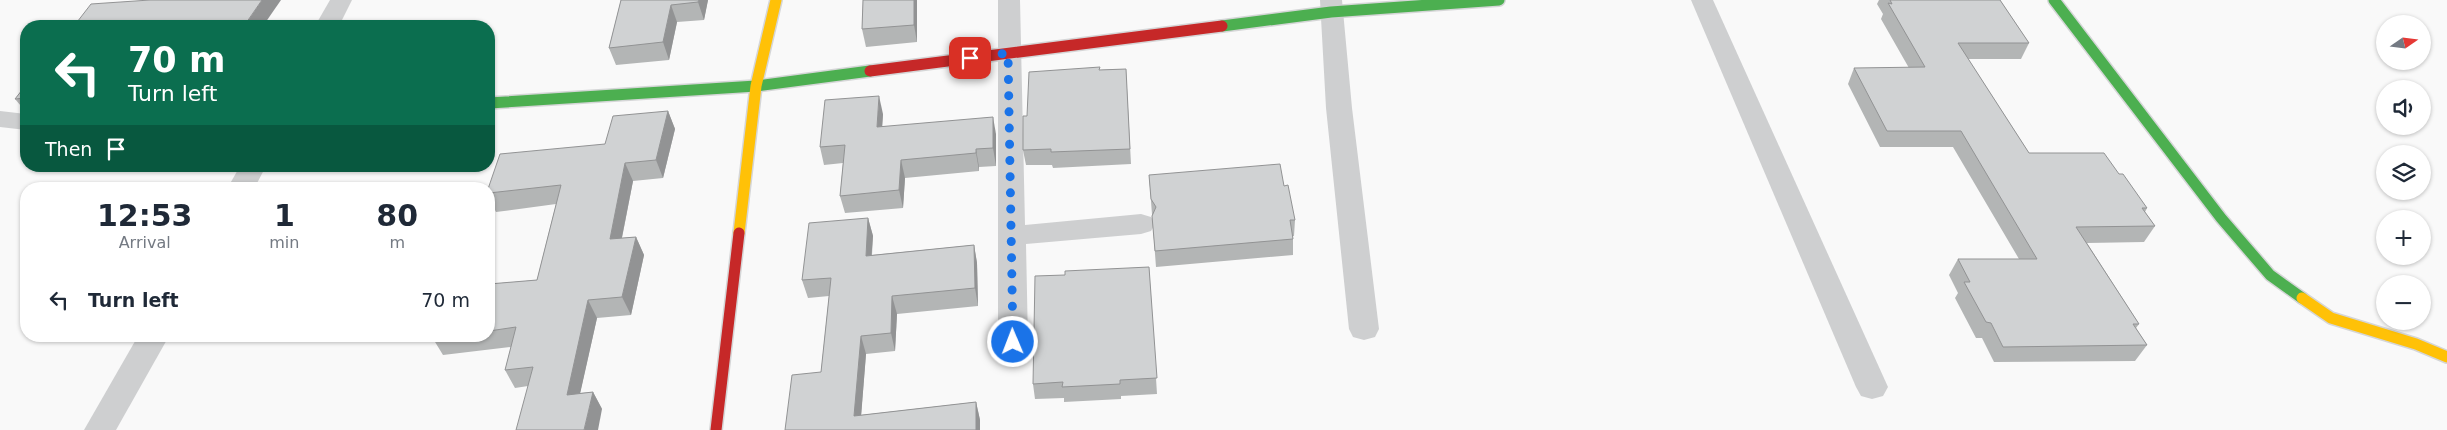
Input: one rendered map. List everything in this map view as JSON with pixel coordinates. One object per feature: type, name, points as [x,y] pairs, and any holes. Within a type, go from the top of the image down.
[{"type":"street","points":[[330,20],[340,0]]},
{"type":"street","points":[[716,430],[756,86],[776,0]]},
{"type":"street","points":[[1009,0],[1008,53],[1013,342]]},
{"type":"street","points":[[495,103],[756,86],[1008,53],[1331,6],[1499,0]]},
{"type":"street","points":[[1702,0],[1872,386]]},
{"type":"street","points":[[2054,0],[2221,218],[2270,275],[2331,318],[2416,344],[2447,357]]},
{"type":"street","points":[[1331,6],[1364,329]]},
{"type":"street","points":[[0,119],[20,121]]},
{"type":"street","points":[[1011,236],[1141,224]]},
{"type":"street","points":[[100,430],[151,342]]},
{"type":"building","points":[[150,0],[262,0],[248,20],[79,20],[91,4]]},
{"type":"building","points":[[621,0],[699,0],[698,2],[671,5],[663,42],[609,48]]},
{"type":"building","points":[[863,0],[914,0],[914,25],[862,29]]},
{"type":"building","points":[[1890,0],[2000,0],[2029,43],[1958,43],[2029,153],[2104,153],[2119,174],[2123,174],[2147,208],[2142,208],[2155,226],[2076,227],[2139,324],[2133,324],[2147,345],[2003,347],[1991,323],[1986,322],[1964,282],[1970,282],[1958,259],[2037,259],[1961,131],[1887,131],[1854,68],[1925,67],[1888,3],[1892,4]]},
{"type":"building","points":[[1100,67],[1099,70],[1126,69],[1130,149],[1051,152],[1051,149],[1023,150],[1023,116],[1027,116],[1029,72]]},
{"type":"building","points":[[879,96],[877,127],[993,117],[993,148],[976,149],[976,153],[901,160],[899,190],[840,196],[845,145],[820,147],[825,100]]},
{"type":"building","points":[[668,111],[656,160],[625,163],[610,239],[636,237],[622,297],[588,300],[567,395],[593,392],[584,430],[516,430],[533,367],[505,370],[516,327],[495,330],[495,284],[537,280],[561,185],[495,192],[495,182],[490,182],[500,154],[605,144],[613,116]]},
{"type":"building","points":[[1280,164],[1284,186],[1288,185],[1295,220],[1290,220],[1293,239],[1155,251],[1152,216],[1156,207],[1151,199],[1149,175]]},
{"type":"building","points":[[868,218],[866,256],[974,245],[975,288],[892,296],[891,333],[861,336],[854,416],[976,402],[976,430],[785,430],[792,375],[821,372],[831,278],[802,280],[809,223]]},
{"type":"building","points":[[1149,267],[1157,378],[1120,380],[1120,384],[1062,387],[1063,382],[1033,384],[1035,276],[1065,275],[1065,271]]},
{"type":"traffic: fast","points":[[1222,26],[1331,12],[1499,0]]},
{"type":"traffic: fast","points":[[2054,0],[2221,218],[2270,275],[2302,298]]},
{"type":"traffic: fast","points":[[495,103],[756,86],[870,71]]},
{"type":"traffic: slow","points":[[739,233],[756,86],[776,0]]},
{"type":"traffic: slow","points":[[2302,298],[2331,318],[2416,344],[2447,357]]},
{"type":"traffic: jam","points":[[870,71],[1222,26]]},
{"type":"traffic: jam","points":[[716,430],[739,233]]},
{"type":"route","points":[[970,58],[1008,53],[1013,342]]}]
